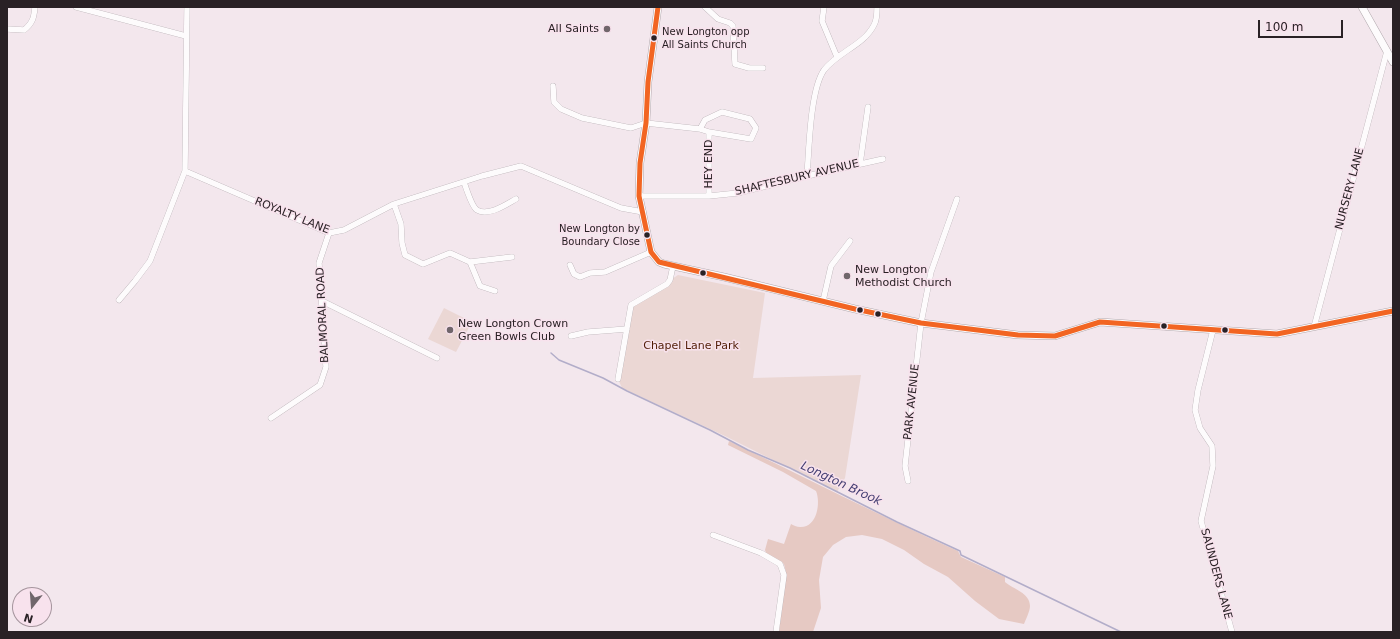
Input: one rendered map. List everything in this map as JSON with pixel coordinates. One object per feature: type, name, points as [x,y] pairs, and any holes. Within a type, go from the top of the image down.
[{"type":"street","points":[[7,28],[24,30],[30,25],[34,18],[35,7]]},
{"type":"street","points":[[76,7],[186,36]]},
{"type":"street","points":[[119,300],[135,282],[150,261],[185,170],[187,7]]},
{"type":"street","points":[[658,7],[648,82],[646,123],[640,163],[639,196],[651,252],[659,262],[921,323],[1018,335],[1055,336],[1100,322],[1277,334],[1393,311]]},
{"type":"street","points":[[705,7],[718,19],[730,23],[733,26],[735,64],[749,68],[763,68]]},
{"type":"street","points":[[824,7],[822,21],[837,57]]},
{"type":"street","points":[[807,176],[815,92],[824,71],[837,57],[865,38],[875,24],[877,7]]},
{"type":"street","points":[[1362,7],[1393,62]]},
{"type":"street","name":"NURSERY LANE","points":[[1314,327],[1387,51]]},
{"type":"street","points":[[553,86],[554,102],[561,109],[582,118],[631,128],[646,123],[700,129],[709,132],[751,139],[756,128],[750,119],[722,112],[705,120],[700,129]]},
{"type":"street","points":[[860,164],[868,107]]},
{"type":"street","name":"HEY END","points":[[709,132],[709,196]]},
{"type":"street","name":"SHAFTESBURY AVENUE","points":[[639,196],[709,196],[738,193],[883,159]]},
{"type":"street","name":"ROYALTY LANE","points":[[185,170],[329,233],[344,230],[394,204],[520,166],[622,208],[643,212]]},
{"type":"street","points":[[464,182],[477,210],[485,212],[500,208],[516,199]]},
{"type":"street","name":"PARK AVENUE","points":[[908,481],[905,466],[921,323],[931,272],[957,199]]},
{"type":"street","points":[[394,204],[400,224],[402,243],[406,255],[423,264],[450,253],[470,262],[512,257]]},
{"type":"street","name":"BALMORAL ROAD","points":[[271,418],[320,385],[326,367],[319,263],[329,233]]},
{"type":"street","points":[[823,301],[831,266],[850,241]]},
{"type":"street","points":[[570,265],[574,274],[580,277],[590,273],[605,272],[651,252]]},
{"type":"street","points":[[470,262],[480,286],[494,291]]},
{"type":"street","points":[[618,378],[631,304],[666,284],[670,280],[673,266]]},
{"type":"street","points":[[322,301],[437,358]]},
{"type":"street","points":[[572,336],[588,332],[627,329]]},
{"type":"street","name":"SAUNDERS LANE","points":[[1213,330],[1198,390],[1195,410],[1200,428],[1212,446],[1213,466],[1201,521],[1232,632]]},
{"type":"street","points":[[713,535],[762,554],[780,564],[784,575],[776,632]]},
{"type":"green space","name":"Chapel Lane Park","points":[[678,275],[765,293],[753,378],[861,375],[845,478],[837,492],[725,436],[622,388],[618,379],[630,307]]},
{"type":"green space","name":"New Longton Crown Green Bowls Club","points":[[444,308],[472,322],[456,352],[428,339]]},
{"type":"shaded area","points":[[729,441],[958,551],[961,557],[1005,577],[1005,582],[1024,595],[1029,602],[1030,606],[1024,624],[999,619],[975,601],[948,577],[924,564],[904,550],[882,539],[862,535],[846,537],[833,545],[823,557],[819,580],[821,608],[813,632],[779,632],[786,573],[784,564],[766,553],[765,550],[768,539],[784,544],[791,524],[800,527],[806,526],[814,519],[818,508],[816,491],[783,472],[728,445]]},
{"type":"waterway","name":"Longton Brook","points":[[551,353],[559,360],[603,378],[748,450],[790,468],[897,522],[960,551],[961,555],[1121,632]]},
{"type":"transit line","points":[[658,7],[648,82],[646,123],[640,163],[639,196],[651,252],[659,262],[855,309],[921,323],[1018,335],[1055,336],[1100,322],[1277,334],[1393,311]]},
{"type":"place","name":"All Saints","points":[[607,29]]},
{"type":"place","name":"New Longton opp All Saints Church","points":[[654,38]]},
{"type":"place","name":"New Longton by Boundary Close","points":[[647,235]]},
{"type":"place","name":"New Longton Methodist Church","points":[[847,276]]},
{"type":"place","name":"New Longton Crown Green Bowls Club","points":[[450,330]]}]
